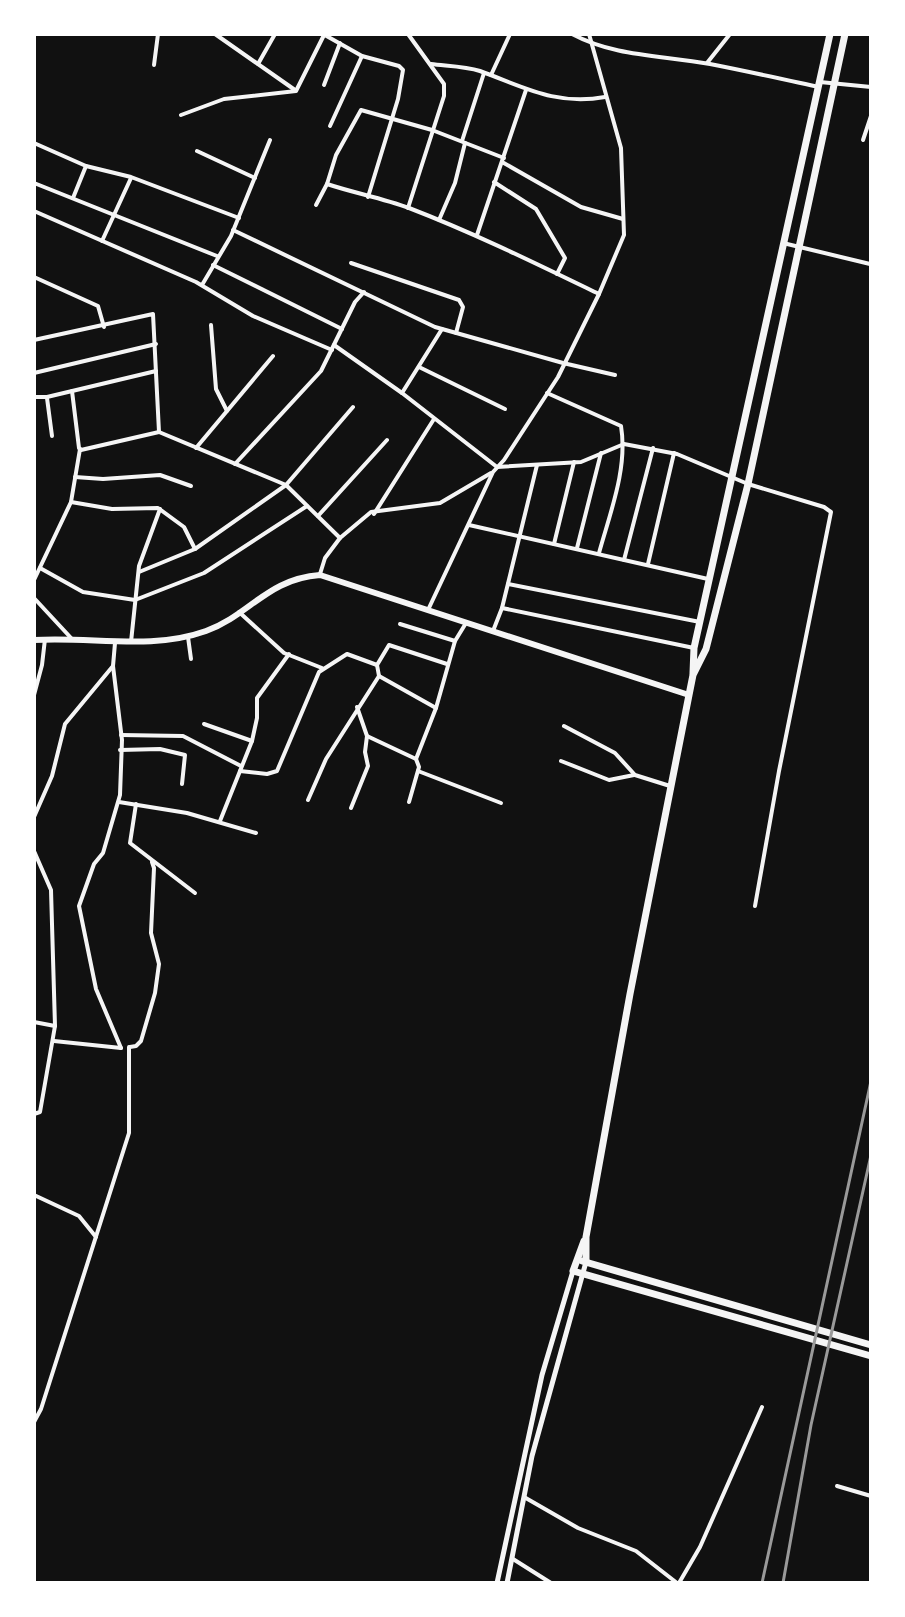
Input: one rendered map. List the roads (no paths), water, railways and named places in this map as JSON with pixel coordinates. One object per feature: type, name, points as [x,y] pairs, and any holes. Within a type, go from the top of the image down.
[{"type":"main road","points":[[586,1262],[586,1237],[693,675],[694,648],[830,34]]},
{"type":"main road","points":[[693,675],[706,649],[748,484],[845,34]]},
{"type":"main road","points":[[34,640],[115,643],[188,636],[209,630],[273,588],[299,577],[320,575],[689,695]]},
{"type":"main road","points":[[586,1237],[573,1271],[871,1356]]},
{"type":"main road","points":[[576,1259],[871,1345]]},
{"type":"street","points":[[154,65],[158,34]]},
{"type":"street","points":[[258,64],[275,34]]},
{"type":"street","points":[[296,91],[323,34],[362,56],[402,69],[392,119],[368,198]]},
{"type":"street","points":[[408,34],[444,84],[444,96],[408,208]]},
{"type":"street","points":[[491,76],[510,34]]},
{"type":"street","points":[[572,34],[592,45],[648,57],[707,63],[820,84],[871,87]]},
{"type":"street","points":[[428,610],[495,469],[547,393],[599,294],[624,235],[621,148],[589,34]]},
{"type":"street","points":[[707,63],[730,34]]},
{"type":"street","points":[[218,35],[296,91]]},
{"type":"street","points":[[324,85],[340,43]]},
{"type":"street","points":[[330,126],[362,56]]},
{"type":"street","points":[[431,64],[484,73],[526,90],[582,101],[605,97]]},
{"type":"street","points":[[439,220],[455,183],[463,142],[484,73]]},
{"type":"street","points":[[477,236],[526,90]]},
{"type":"street","points":[[181,115],[224,99],[296,91]]},
{"type":"street","points":[[316,205],[327,184],[336,155],[360,111],[432,130],[463,142],[503,160],[578,206],[623,219]]},
{"type":"street","points":[[863,140],[871,116]]},
{"type":"street","points":[[202,285],[239,218],[270,140]]},
{"type":"street","points":[[34,143],[86,166],[131,177],[239,218]]},
{"type":"street","points":[[197,151],[255,178]]},
{"type":"street","points":[[73,198],[86,166]]},
{"type":"street","points":[[102,241],[131,177]]},
{"type":"street","points":[[494,182],[538,211],[565,258],[557,274]]},
{"type":"street","points":[[34,183],[217,256]]},
{"type":"street","points":[[327,184],[439,220],[599,294]]},
{"type":"street","points":[[34,211],[202,285],[253,316],[333,348],[402,393],[495,469]]},
{"type":"street","points":[[233,230],[442,329],[615,375]]},
{"type":"street","points":[[783,243],[870,264]]},
{"type":"street","points":[[351,263],[459,300],[463,307],[456,333]]},
{"type":"street","points":[[213,265],[342,329]]},
{"type":"street","points":[[34,277],[98,306],[104,327]]},
{"type":"street","points":[[235,464],[321,371],[355,302],[364,292]]},
{"type":"street","points":[[34,340],[104,327],[151,313],[156,344],[159,432]]},
{"type":"street","points":[[211,325],[216,389],[227,411]]},
{"type":"street","points":[[402,393],[442,329]]},
{"type":"street","points":[[34,373],[156,344]]},
{"type":"street","points":[[196,448],[273,356]]},
{"type":"street","points":[[419,367],[505,409]]},
{"type":"street","points":[[34,397],[47,397],[156,371]]},
{"type":"street","points":[[34,580],[71,502],[80,449],[72,391]]},
{"type":"street","points":[[547,393],[619,423],[624,444],[618,481],[599,553]]},
{"type":"street","points":[[47,397],[52,436]]},
{"type":"street","points":[[139,572],[195,549],[286,485],[353,407]]},
{"type":"street","points":[[374,514],[434,419]]},
{"type":"street","points":[[80,449],[159,432],[286,485],[340,538]]},
{"type":"street","points":[[318,516],[387,440]]},
{"type":"street","points":[[320,575],[325,558],[340,538],[371,512],[440,503],[495,469],[574,462],[624,444],[674,453],[748,484],[824,507],[831,516],[755,906]]},
{"type":"street","points":[[624,560],[653,448]]},
{"type":"street","points":[[577,548],[601,453]]},
{"type":"street","points":[[647,565],[674,453]]},
{"type":"street","points":[[554,544],[574,462]]},
{"type":"street","points":[[493,631],[502,608],[537,465]]},
{"type":"street","points":[[75,477],[103,479],[160,475],[191,486]]},
{"type":"street","points":[[71,502],[106,508],[160,509],[186,529],[195,549]]},
{"type":"street","points":[[40,568],[83,592],[135,600],[204,573],[307,506]]},
{"type":"street","points":[[131,642],[139,572],[160,509]]},
{"type":"street","points":[[469,525],[710,579]]},
{"type":"street","points":[[508,584],[700,622]]},
{"type":"street","points":[[34,598],[74,641]]},
{"type":"street","points":[[502,608],[694,648]]},
{"type":"street","points":[[239,612],[289,654],[322,668]]},
{"type":"street","points":[[409,802],[418,771],[416,759],[436,708],[455,641],[466,623]]},
{"type":"street","points":[[400,624],[455,641]]},
{"type":"street","points":[[188,636],[191,659]]},
{"type":"street","points":[[34,695],[45,639]]},
{"type":"street","points":[[115,643],[113,666],[121,735],[119,799],[103,853],[94,864],[79,910],[96,989],[121,1048]]},
{"type":"street","points":[[308,800],[326,759],[379,676],[377,665],[389,645],[447,664]]},
{"type":"street","points":[[220,821],[252,741],[257,698],[289,654]]},
{"type":"street","points":[[121,735],[183,736],[240,770],[267,774],[277,771],[322,668],[347,654],[377,665]]},
{"type":"street","points":[[35,813],[52,776],[65,724],[113,666]]},
{"type":"street","points":[[379,676],[436,708]]},
{"type":"street","points":[[351,808],[368,766],[365,754],[367,736],[357,707]]},
{"type":"street","points":[[204,724],[252,741]]},
{"type":"street","points":[[564,726],[615,753],[635,775],[670,786]]},
{"type":"street","points":[[367,736],[416,759]]},
{"type":"street","points":[[120,750],[160,749],[185,755],[182,784]]},
{"type":"street","points":[[561,761],[613,781],[635,775]]},
{"type":"street","points":[[418,771],[501,803]]},
{"type":"street","points":[[119,799],[220,821],[256,833]]},
{"type":"street","points":[[136,804],[130,840],[152,862],[195,893]]},
{"type":"street","points":[[34,851],[51,890],[55,1026],[40,1112],[34,1114]]},
{"type":"street","points":[[54,1041],[121,1048],[136,1046],[141,1041],[155,993],[159,964],[151,931],[152,862]]},
{"type":"street","points":[[34,1022],[55,1026]]},
{"type":"street","points":[[34,1422],[41,1409],[130,1127],[129,1047]]},
{"type":"street","points":[[34,1195],[44,1197],[83,1219],[96,1237]]},
{"type":"street","points":[[507,1583],[532,1456],[586,1262]]},
{"type":"street","points":[[497,1583],[542,1375],[573,1271]]},
{"type":"street","points":[[524,1497],[578,1528],[636,1551],[678,1583],[700,1547],[762,1407]]},
{"type":"street","points":[[837,1486],[871,1496]]},
{"type":"street","points":[[512,1558],[551,1583]]},
{"type":"railway","points":[[762,1583],[871,1081]]},
{"type":"railway","points":[[783,1583],[811,1425],[871,1155]]}]
